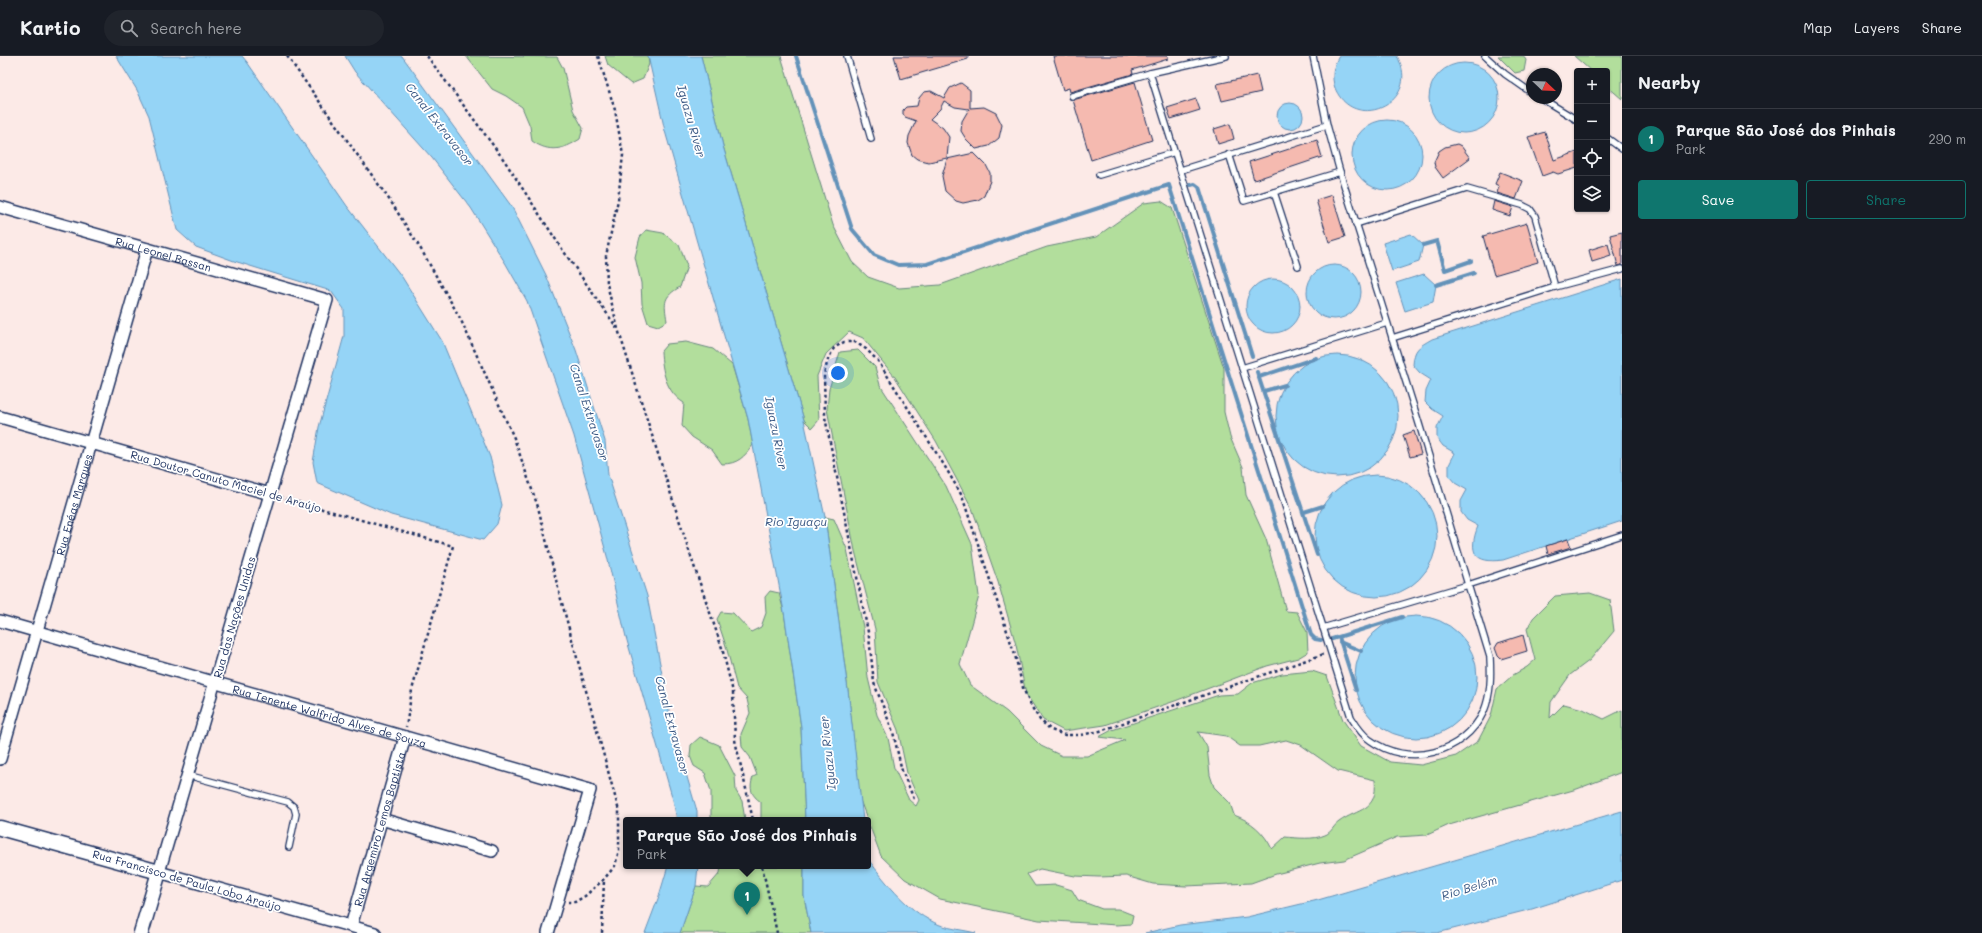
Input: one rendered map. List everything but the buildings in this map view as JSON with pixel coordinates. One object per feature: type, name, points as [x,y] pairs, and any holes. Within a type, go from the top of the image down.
[{"type":"street","name":"Rua Leonel Bassan","points":[[0,207],[327,300]]},
{"type":"street","name":"Rua Enéas Marques","points":[[0,759],[147,249]]},
{"type":"street","name":"Rua das Nações Unidas","points":[[141,933],[327,300]]},
{"type":"street","name":"Rua Doutor Canuto Maciel de Araújo","points":[[0,417],[270,494]]},
{"type":"street","name":"Rua Tenente Walfrido Alves de Souza","points":[[0,621],[590,790],[557,903]]},
{"type":"street","name":"Rua Argemiro Lemos Baptista","points":[[351,926],[405,737]]},
{"type":"street","points":[[381,819],[492,850]]},
{"type":"street","name":"Rua Francisco de Paula Lobo Araújo","points":[[0,828],[375,933]]},
{"type":"street","points":[[548,933],[557,903]]},
{"type":"lane","points":[[847,56],[871,139]]},
{"type":"lane","points":[[1072,96],[1204,58],[1226,56]]},
{"type":"lane","points":[[1150,73],[1351,717],[1358,729],[1369,740],[1382,748],[1399,754],[1416,755],[1434,753],[1448,748],[1463,738],[1475,727],[1489,696],[1491,677],[1490,657],[1340,172],[1327,125],[1313,56]]},
{"type":"lane","points":[[1485,56],[1526,89]]},
{"type":"lane","points":[[1551,104],[1574,118]]},
{"type":"lane","points":[[1181,170],[1327,125]]},
{"type":"lane","points":[[1610,140],[1622,149]]},
{"type":"lane","points":[[1100,176],[1175,152]]},
{"type":"lane","points":[[1230,154],[1244,201],[1340,172]]},
{"type":"lane","points":[[1356,224],[1466,189],[1522,205],[1530,209],[1535,216],[1555,287]]},
{"type":"lane","points":[[1274,192],[1298,266]]},
{"type":"lane","points":[[1392,338],[1555,287],[1622,269]]},
{"type":"lane","points":[[1242,368],[1387,323]]},
{"type":"lane","points":[[1322,628],[1468,585],[1622,535]]},
{"type":"lane","points":[[187,775],[288,802],[294,807],[296,814],[289,847]]},
{"type":"path","points":[[287,56],[391,202],[422,251],[460,318],[514,438],[538,507],[559,592],[619,811],[618,858],[615,866],[604,879],[575,902],[557,903]]},
{"type":"path","points":[[427,56],[504,160],[560,246],[618,329]]},
{"type":"path","points":[[598,56],[615,110],[623,155],[618,200],[606,256],[607,284],[618,329],[692,560],[722,648],[733,692],[735,740],[752,817]]},
{"type":"path","points":[[914,799],[902,771],[893,732],[874,683],[869,637],[825,417],[824,374],[828,360],[834,348],[844,342],[855,342],[866,349],[878,361],[962,496],[1015,655],[1023,688],[1031,706],[1040,720],[1051,730],[1065,735],[1081,735],[1100,730],[1330,652]]},
{"type":"path","name":"Rua Doutor Canuto Maciel de Araújo","points":[[270,494],[453,546]]},
{"type":"path","name":"Rua Argemiro Lemos Baptista","points":[[405,737],[412,690],[453,546]]},
{"type":"path","points":[[763,869],[777,933]]},
{"type":"path","points":[[602,933],[604,879]]},
{"type":"green space","points":[[466,56],[557,57],[563,68],[573,110],[583,128],[580,139],[568,146],[556,149],[550,149],[538,145],[532,141],[530,126],[522,107],[506,96],[492,89]]},
{"type":"green space","points":[[605,56],[648,56],[649,64],[643,79],[631,84],[608,65]]},
{"type":"green space","points":[[701,56],[781,56],[833,225],[852,262],[868,277],[899,288],[940,285],[1047,247],[1096,237],[1144,203],[1161,201],[1172,208],[1224,368],[1224,412],[1230,437],[1243,467],[1246,495],[1266,539],[1286,611],[1297,612],[1307,632],[1308,652],[1298,658],[1267,666],[1175,701],[1105,725],[1064,731],[1043,720],[1026,694],[1016,645],[998,582],[972,508],[936,441],[895,377],[863,338],[849,332],[826,354],[817,376],[819,420],[812,428],[804,420],[723,146]]},
{"type":"green space","points":[[1498,56],[1523,56],[1526,60],[1524,71],[1515,73]]},
{"type":"green space","points":[[1574,56],[1622,56],[1622,99],[1610,89],[1610,68],[1588,68]]},
{"type":"green space","points":[[646,230],[663,233],[679,245],[687,266],[680,287],[670,294],[666,301],[665,309],[667,321],[658,326],[648,323],[642,304],[641,283],[635,257],[640,237]]},
{"type":"green space","points":[[686,342],[713,349],[732,365],[748,419],[753,445],[740,459],[732,463],[722,464],[712,450],[692,437],[682,426],[684,403],[669,387],[662,366],[661,351],[667,344]]},
{"type":"green space","points":[[858,350],[875,367],[880,385],[946,486],[972,544],[979,596],[960,664],[970,685],[1007,712],[1041,746],[1062,756],[1087,756],[1125,740],[1099,737],[1112,730],[1219,695],[1238,694],[1252,683],[1282,674],[1312,671],[1327,676],[1343,720],[1361,746],[1390,762],[1421,765],[1456,756],[1478,741],[1491,716],[1497,689],[1513,675],[1527,667],[1535,660],[1527,629],[1533,618],[1555,596],[1590,593],[1610,600],[1614,631],[1590,660],[1570,675],[1551,702],[1550,718],[1564,704],[1583,709],[1604,719],[1622,710],[1622,772],[1577,789],[1449,825],[1427,835],[1397,837],[1344,860],[1320,863],[1276,874],[1251,883],[1186,886],[1153,884],[1126,876],[1075,876],[1040,869],[1027,874],[1035,886],[1056,885],[1072,890],[1078,900],[1102,909],[1118,909],[1133,915],[1131,924],[1117,925],[1039,920],[940,899],[905,879],[881,856],[871,829],[871,817],[866,817],[860,800],[849,698],[825,517],[834,519],[847,549],[863,627],[868,678],[877,715],[888,738],[894,768],[909,800],[916,806],[919,800],[907,773],[898,730],[878,682],[875,629],[855,551],[827,409],[829,389],[840,352]],"holes":[[[1198,732],[1226,736],[1240,746],[1259,746],[1286,740],[1301,745],[1338,771],[1375,780],[1373,798],[1370,804],[1365,808],[1346,817],[1327,834],[1321,837],[1311,838],[1285,837],[1272,849],[1261,832],[1246,820],[1234,815],[1230,803],[1214,787],[1210,775],[1207,747]]]},
{"type":"green space","points":[[770,591],[779,593],[784,612],[801,727],[805,817],[761,817],[761,802],[755,797],[751,788],[753,777],[757,775],[750,757],[742,747],[741,734],[750,713],[747,699],[737,688],[717,619],[721,612],[733,613],[751,632],[761,627],[766,613],[765,597]]},
{"type":"green space","points":[[700,737],[719,745],[735,776],[736,791],[742,801],[745,817],[711,817],[711,791],[705,773],[694,766],[690,756],[691,745]]},
{"type":"green space","points":[[721,869],[804,869],[804,896],[811,933],[680,933],[696,886],[708,887],[720,873]]},
{"type":"water","points":[[116,56],[242,56],[247,62],[347,206],[402,277],[442,341],[490,457],[502,505],[497,524],[483,540],[391,515],[317,483],[313,462],[319,427],[344,336],[344,309],[331,291],[234,261],[196,247],[177,230],[149,116],[137,90]]},
{"type":"water","name":"Canal Extravasor","points":[[345,56],[402,56],[512,207],[546,275],[576,350],[605,441],[608,475],[647,596],[672,726],[697,811],[697,817],[676,817],[673,800],[626,637],[607,556],[574,436],[527,301],[471,208],[432,158],[355,72]]},
{"type":"water","name":"Rio Iguaçu","points":[[648,56],[701,56],[723,146],[804,420],[825,517],[849,698],[863,817],[805,817],[801,727],[784,612],[748,419],[665,131]]},
{"type":"water","points":[[1339,56],[1397,56],[1403,73],[1401,87],[1394,99],[1383,107],[1370,110],[1356,109],[1344,102],[1335,88],[1333,80],[1335,64]]},
{"type":"water","points":[[1464,63],[1477,66],[1489,73],[1496,85],[1499,98],[1496,111],[1489,123],[1477,130],[1464,133],[1451,130],[1439,123],[1432,111],[1429,98],[1432,85],[1439,73],[1451,66]]},
{"type":"water","points":[[1290,103],[1299,107],[1303,116],[1299,125],[1290,129],[1281,125],[1277,116],[1281,107]]},
{"type":"water","points":[[1387,120],[1400,123],[1412,130],[1419,142],[1422,155],[1419,168],[1412,180],[1400,187],[1387,190],[1374,187],[1362,180],[1355,168],[1352,155],[1355,142],[1362,130],[1374,123]]},
{"type":"water","points":[[1411,234],[1423,245],[1419,262],[1392,271],[1383,243]]},
{"type":"water","points":[[1334,265],[1344,267],[1353,273],[1359,282],[1361,292],[1359,302],[1353,311],[1344,317],[1334,319],[1324,317],[1315,311],[1309,302],[1307,292],[1309,282],[1315,273],[1324,267]]},
{"type":"water","points":[[1424,274],[1436,285],[1433,302],[1405,311],[1396,283]]},
{"type":"water","points":[[1273,279],[1283,281],[1292,287],[1298,296],[1300,306],[1298,316],[1292,325],[1283,331],[1273,333],[1263,331],[1254,325],[1248,316],[1246,306],[1248,296],[1254,287],[1263,281]]},
{"type":"water","points":[[1622,279],[1622,521],[1503,560],[1493,561],[1480,558],[1474,549],[1475,535],[1478,526],[1467,520],[1461,512],[1461,501],[1467,490],[1455,483],[1449,476],[1449,465],[1455,453],[1443,446],[1437,438],[1437,428],[1443,416],[1432,409],[1425,402],[1426,391],[1431,380],[1420,373],[1413,365],[1414,355],[1420,347],[1432,339]]},
{"type":"water","points":[[1337,355],[1349,356],[1360,360],[1371,365],[1380,373],[1388,382],[1393,393],[1397,404],[1397,428],[1393,439],[1388,450],[1380,459],[1371,467],[1360,472],[1349,476],[1337,477],[1325,476],[1314,472],[1303,467],[1294,459],[1286,450],[1281,439],[1277,428],[1276,416],[1277,404],[1281,393],[1286,382],[1294,373],[1303,365],[1314,360],[1325,356]]},
{"type":"water","points":[[1376,475],[1388,476],[1399,480],[1410,485],[1419,493],[1427,502],[1432,513],[1436,524],[1436,548],[1432,559],[1427,570],[1419,579],[1410,587],[1399,592],[1388,596],[1376,597],[1364,596],[1353,592],[1342,587],[1333,579],[1325,570],[1320,559],[1316,548],[1315,536],[1316,524],[1320,513],[1325,502],[1333,493],[1342,485],[1353,480],[1364,476]]},
{"type":"water","points":[[1416,616],[1428,617],[1439,621],[1450,626],[1459,634],[1467,643],[1472,654],[1476,665],[1476,689],[1472,700],[1467,711],[1459,720],[1450,728],[1439,733],[1428,737],[1416,738],[1404,737],[1393,733],[1382,728],[1373,720],[1365,711],[1360,700],[1356,689],[1355,677],[1356,665],[1360,654],[1365,643],[1373,634],[1382,626],[1393,621],[1404,617]]},
{"type":"water","name":"Rio Belém","points":[[1622,811],[1622,880],[1532,909],[1437,933],[1145,933],[1180,925],[1247,917],[1318,900]]},
{"type":"water","points":[[871,863],[891,888],[918,913],[940,925],[976,933],[811,933],[804,896],[804,869],[871,869]]},
{"type":"water","points":[[667,869],[698,869],[696,886],[680,933],[645,933]]},
{"type":"waterway","points":[[796,56],[852,229],[874,255],[898,265],[927,264],[1169,185],[1311,635],[1315,639],[1321,640]]},
{"type":"waterway","points":[[1191,185],[1195,184],[1199,187],[1252,356]]},
{"type":"waterway","points":[[1423,245],[1437,241],[1445,270],[1471,261]]},
{"type":"waterway","points":[[1436,285],[1474,273]]},
{"type":"waterway","points":[[1259,377],[1316,358]]},
{"type":"waterway","points":[[1257,372],[1317,555]]},
{"type":"waterway","points":[[1264,391],[1285,385]]},
{"type":"waterway","points":[[1304,512],[1323,506]]},
{"type":"waterway","points":[[1332,639],[1402,617]]},
{"type":"waterway","points":[[1339,637],[1356,690]]},
{"type":"waterway","points":[[1340,642],[1361,651]]},
{"type":"place","name":"Parque São José dos Pinhais","points":[[747,915]]},
{"type":"water label","name":"Iguazu River","points":[[692,121]]},
{"type":"water label","name":"Iguazu River","points":[[777,433]]},
{"type":"water label","name":"Iguazu River","points":[[827,753]]}]
